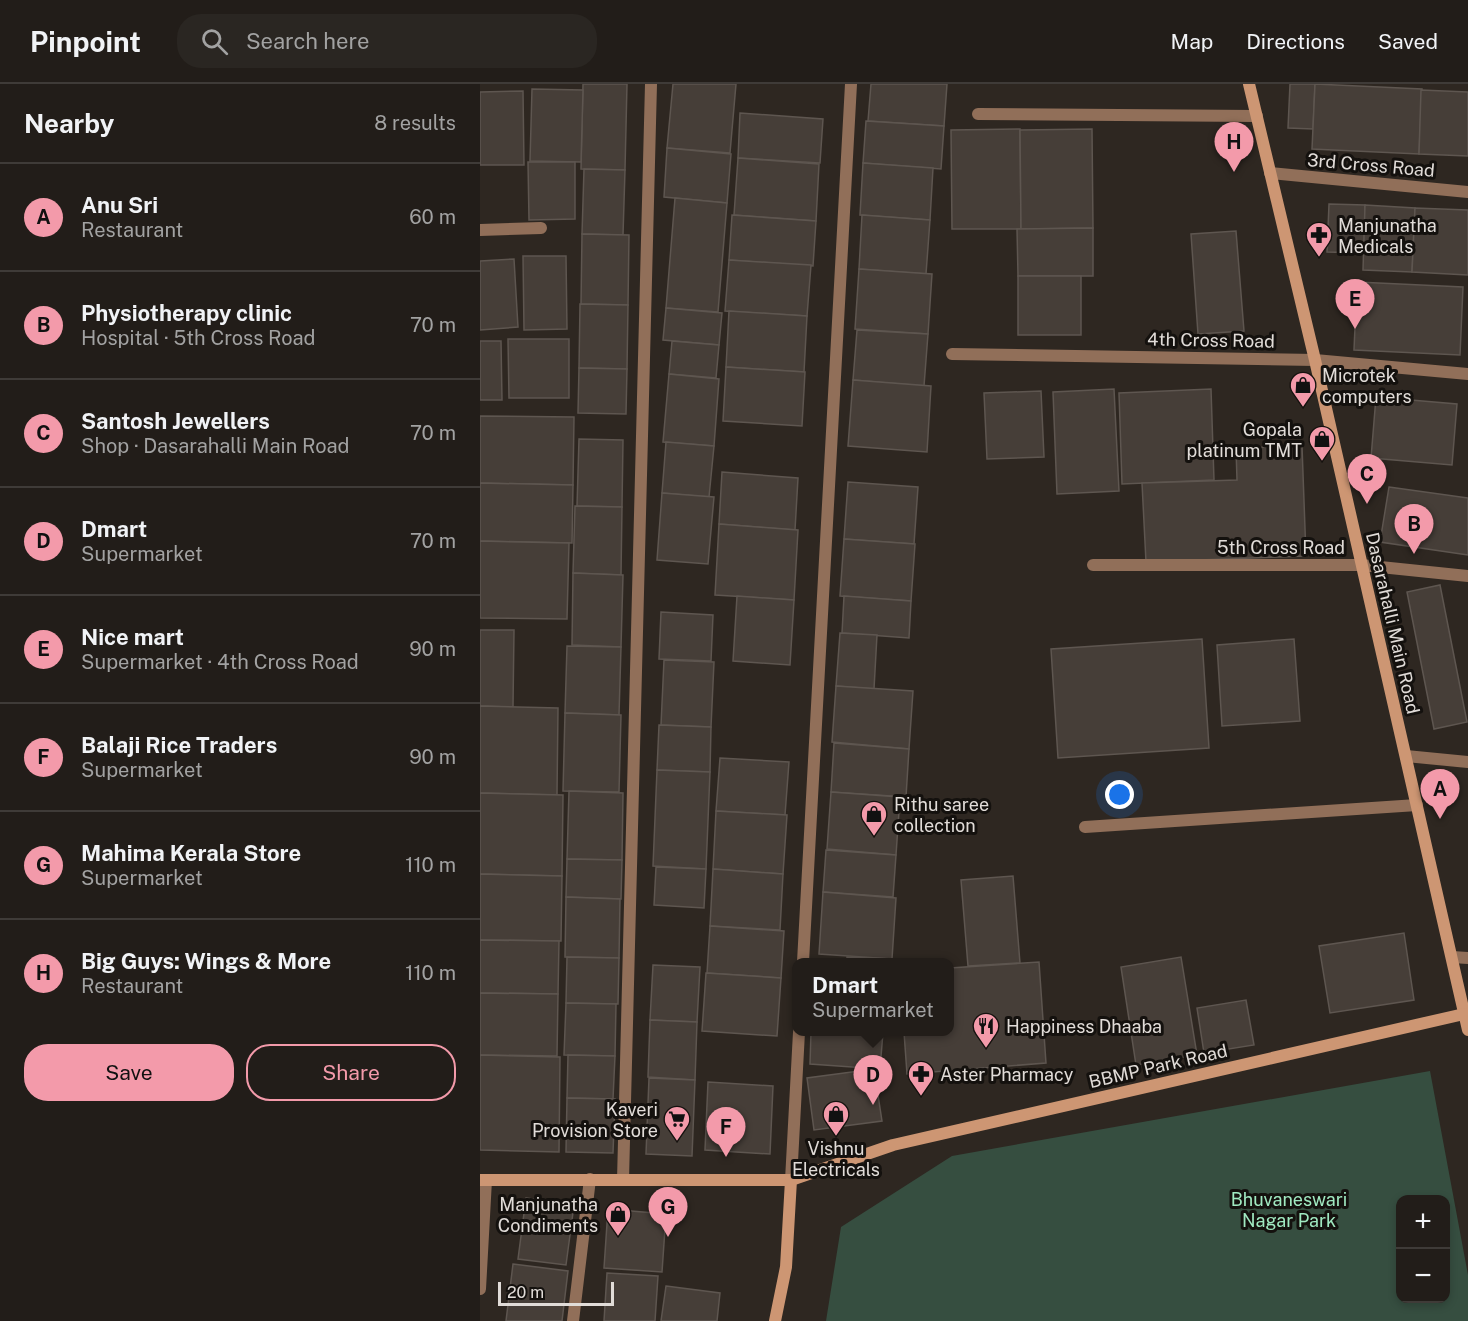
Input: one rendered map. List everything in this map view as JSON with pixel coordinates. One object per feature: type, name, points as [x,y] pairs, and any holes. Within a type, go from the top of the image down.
[{"type":"street","points":[[622,1180],[651,84]]},
{"type":"street","points":[[803,958],[851,84]]},
{"type":"street","name":"Dasarahalli Main Road","points":[[1250,84],[1316,360],[1468,1030]]},
{"type":"street","points":[[978,114],[1257,116]]},
{"type":"street","name":"3rd Cross Road","points":[[1270,173],[1468,192]]},
{"type":"street","points":[[480,230],[541,228]]},
{"type":"street","name":"4th Cross Road","points":[[952,354],[1316,360],[1468,374]]},
{"type":"street","name":"5th Cross Road","points":[[1093,565],[1361,565],[1468,576]]},
{"type":"street","points":[[1406,756],[1468,762]]},
{"type":"street","points":[[1085,827],[1417,805]]},
{"type":"street","points":[[1452,957],[1468,958]]},
{"type":"street","name":"BBMP Park Road","points":[[483,1180],[791,1180],[893,1144],[1464,1014]]},
{"type":"street","points":[[775,1321],[786,1267],[799,1036]]},
{"type":"street","points":[[573,1321],[590,1179]]},
{"type":"street","points":[[480,1289],[483,1180]]},
{"type":"green space","name":"Bhuvaneswari Nagar Park","points":[[1430,1071],[1468,1275],[1468,1321],[826,1321],[841,1227],[952,1156]]},
{"type":"building","points":[[583,84],[627,84],[625,170],[581,169]]},
{"type":"building","points":[[673,84],[736,84],[730,153],[667,148]]},
{"type":"building","points":[[871,84],[947,84],[944,126],[868,121]]},
{"type":"building","points":[[1290,84],[1315,84],[1313,129],[1288,128]]},
{"type":"building","points":[[1315,84],[1422,89],[1419,154],[1312,149]]},
{"type":"building","points":[[532,89],[583,90],[581,162],[530,161]]},
{"type":"building","points":[[1421,90],[1468,92],[1468,156],[1419,154]]},
{"type":"building","points":[[523,91],[524,165],[480,165],[480,92]]},
{"type":"building","points":[[740,113],[823,119],[820,163],[738,158]]},
{"type":"building","points":[[866,121],[944,126],[941,169],[863,163]]},
{"type":"building","points":[[1020,129],[1021,229],[952,229],[951,130]]},
{"type":"building","points":[[1092,129],[1093,228],[1021,229],[1020,130]]},
{"type":"building","points":[[667,148],[731,154],[727,203],[664,197]]},
{"type":"building","points":[[738,158],[819,164],[816,221],[734,215]]},
{"type":"building","points":[[528,162],[575,162],[575,219],[529,220]]},
{"type":"building","points":[[863,163],[933,168],[930,220],[860,215]]},
{"type":"building","points":[[584,169],[625,170],[623,235],[582,234]]},
{"type":"building","points":[[675,198],[727,203],[718,312],[666,308]]},
{"type":"building","points":[[1329,204],[1365,205],[1364,253],[1327,252]]},
{"type":"building","points":[[1365,205],[1415,208],[1412,272],[1363,270]]},
{"type":"building","points":[[1415,208],[1468,210],[1468,275],[1412,272]]},
{"type":"building","points":[[732,215],[816,221],[813,266],[729,260]]},
{"type":"building","points":[[862,215],[930,220],[926,274],[859,269]]},
{"type":"building","points":[[1093,228],[1093,276],[1018,276],[1017,229]]},
{"type":"building","points":[[1236,231],[1244,331],[1198,334],[1191,234]]},
{"type":"building","points":[[582,234],[629,235],[628,305],[581,304]]},
{"type":"building","points":[[523,256],[566,256],[567,329],[524,330]]},
{"type":"building","points":[[514,259],[518,327],[480,330],[480,261]]},
{"type":"building","points":[[729,260],[811,265],[807,316],[725,311]]},
{"type":"building","points":[[859,269],[932,274],[928,334],[855,329]]},
{"type":"building","points":[[1018,276],[1081,276],[1081,335],[1018,335]]},
{"type":"building","points":[[1357,282],[1463,287],[1460,355],[1354,350]]},
{"type":"building","points":[[580,304],[628,305],[627,369],[579,368]]},
{"type":"building","points":[[666,308],[722,313],[719,345],[663,340]]},
{"type":"building","points":[[729,311],[807,316],[804,372],[726,367]]},
{"type":"building","points":[[857,330],[928,334],[924,386],[853,380]]},
{"type":"building","points":[[508,339],[569,339],[569,398],[509,398]]},
{"type":"building","points":[[480,341],[501,341],[502,400],[480,400]]},
{"type":"building","points":[[672,341],[719,345],[716,378],[669,374]]},
{"type":"building","points":[[726,367],[805,372],[802,426],[723,421]]},
{"type":"building","points":[[579,368],[627,369],[626,414],[578,413]]},
{"type":"building","points":[[669,374],[719,379],[714,446],[663,442]]},
{"type":"building","points":[[853,380],[931,386],[927,452],[848,446]]},
{"type":"building","points":[[1114,389],[1119,491],[1057,494],[1053,392]]},
{"type":"building","points":[[1211,389],[1214,480],[1122,484],[1119,393]]},
{"type":"building","points":[[1041,391],[1044,457],[987,459],[984,393]]},
{"type":"building","points":[[1376,397],[1457,404],[1452,465],[1371,458]]},
{"type":"building","points":[[480,416],[574,417],[573,485],[480,483]]},
{"type":"building","points":[[579,439],[623,440],[622,507],[577,506]]},
{"type":"building","points":[[666,442],[714,446],[709,497],[662,493]]},
{"type":"building","points":[[1302,446],[1306,556],[1146,562],[1142,483],[1237,480],[1236,448]]},
{"type":"building","points":[[722,472],[798,478],[795,530],[719,524]]},
{"type":"building","points":[[848,482],[918,487],[914,544],[844,539]]},
{"type":"building","points":[[480,483],[573,485],[572,543],[480,541]]},
{"type":"building","points":[[1389,487],[1468,498],[1468,555],[1380,542]]},
{"type":"building","points":[[662,493],[714,497],[708,564],[657,560]]},
{"type":"building","points":[[575,506],[622,507],[621,575],[573,573]]},
{"type":"building","points":[[719,524],[798,530],[794,600],[715,595]]},
{"type":"building","points":[[844,539],[915,544],[911,601],[840,596]]},
{"type":"building","points":[[480,541],[569,543],[567,619],[480,618]]},
{"type":"building","points":[[573,573],[623,575],[621,647],[572,645]]},
{"type":"building","points":[[1440,585],[1467,722],[1434,729],[1407,592]]},
{"type":"building","points":[[737,596],[794,600],[790,665],[733,661]]},
{"type":"building","points":[[844,596],[911,601],[909,638],[842,633]]},
{"type":"building","points":[[661,612],[713,615],[711,661],[659,659]]},
{"type":"building","points":[[480,630],[514,630],[513,707],[480,706]]},
{"type":"building","points":[[840,633],[877,635],[874,689],[836,686]]},
{"type":"building","points":[[1202,639],[1209,748],[1058,758],[1051,649]]},
{"type":"building","points":[[1294,639],[1300,721],[1222,726],[1217,645]]},
{"type":"building","points":[[567,646],[621,647],[619,715],[565,713]]},
{"type":"building","points":[[664,660],[714,662],[711,727],[661,725]]},
{"type":"building","points":[[836,686],[913,691],[909,749],[832,742]]},
{"type":"building","points":[[480,706],[558,708],[557,795],[480,793]]},
{"type":"building","points":[[565,713],[621,715],[619,792],[563,791]]},
{"type":"building","points":[[659,725],[711,727],[710,772],[657,770]]},
{"type":"building","points":[[834,743],[909,749],[906,797],[831,792]]},
{"type":"building","points":[[720,758],[789,762],[785,815],[716,811]]},
{"type":"building","points":[[657,770],[710,772],[706,869],[653,866]]},
{"type":"building","points":[[569,791],[623,793],[622,860],[567,859]]},
{"type":"building","points":[[831,792],[900,797],[896,855],[827,849]]},
{"type":"building","points":[[480,793],[563,795],[562,876],[480,874]]},
{"type":"building","points":[[716,811],[787,815],[783,874],[713,869]]},
{"type":"building","points":[[826,850],[896,855],[893,897],[823,892]]},
{"type":"building","points":[[567,859],[622,860],[621,899],[566,897]]},
{"type":"building","points":[[656,867],[706,869],[704,908],[654,905]]},
{"type":"building","points":[[713,869],[783,874],[780,930],[710,926]]},
{"type":"building","points":[[480,874],[562,876],[561,941],[480,940]]},
{"type":"building","points":[[1013,876],[1020,963],[968,966],[961,880]]},
{"type":"building","points":[[823,892],[896,898],[892,958],[819,954]]},
{"type":"building","points":[[566,897],[620,899],[619,958],[565,957]]},
{"type":"building","points":[[710,926],[784,931],[781,978],[707,973]]},
{"type":"building","points":[[1404,933],[1414,1000],[1330,1013],[1319,946]]},
{"type":"building","points":[[480,940],[559,941],[558,994],[480,993]]},
{"type":"building","points":[[567,957],[619,958],[618,1004],[566,1003]]},
{"type":"building","points":[[1181,957],[1197,1055],[1136,1065],[1121,967]]},
{"type":"building","points":[[1039,962],[1046,1063],[907,1074],[904,1036],[954,1036],[954,968]]},
{"type":"building","points":[[653,965],[700,967],[697,1022],[650,1020]]},
{"type":"building","points":[[706,973],[781,978],[777,1036],[702,1031]]},
{"type":"building","points":[[480,993],[558,994],[557,1056],[480,1055]]},
{"type":"building","points":[[1246,1000],[1254,1045],[1204,1053],[1197,1008]]},
{"type":"building","points":[[566,1003],[616,1004],[615,1056],[564,1055]]},
{"type":"building","points":[[650,1020],[697,1022],[695,1080],[648,1077]]},
{"type":"building","points":[[811,1036],[883,1036],[880,1069],[810,1064]]},
{"type":"building","points":[[480,1055],[560,1057],[559,1152],[480,1150]]},
{"type":"building","points":[[568,1055],[615,1056],[613,1099],[567,1098]]},
{"type":"building","points":[[874,1069],[882,1121],[814,1130],[807,1078]]},
{"type":"building","points":[[649,1078],[695,1080],[692,1156],[646,1154]]},
{"type":"building","points":[[708,1082],[773,1086],[770,1154],[705,1150]]},
{"type":"building","points":[[567,1098],[615,1099],[613,1153],[566,1152]]},
{"type":"building","points":[[526,1198],[574,1205],[566,1265],[518,1259]]},
{"type":"building","points":[[608,1209],[666,1214],[662,1272],[604,1268]]},
{"type":"building","points":[[513,1264],[568,1271],[562,1321],[506,1321]]},
{"type":"building","points":[[607,1273],[658,1276],[655,1321],[604,1321]]},
{"type":"building","points":[[666,1286],[720,1293],[717,1321],[661,1321]]},
{"type":"place","name":"Big Guys: Wings & More","points":[[1234,172]]},
{"type":"place","name":"Manjunatha Medicals","points":[[1319,258]]},
{"type":"place","name":"Nice mart","points":[[1355,329]]},
{"type":"place","name":"Microtek computers","points":[[1303,408]]},
{"type":"place","name":"Gopala platinum TMT","points":[[1322,462]]},
{"type":"place","name":"Santosh Jewellers","points":[[1367,504]]},
{"type":"place","name":"Physiotherapy clinic","points":[[1414,554]]},
{"type":"place","name":"Anu Sri","points":[[1440,819]]},
{"type":"place","name":"Rithu saree collection","points":[[874,837]]},
{"type":"place","name":"Happiness Dhaaba","points":[[986,1049]]},
{"type":"place","name":"Aster Pharmacy","points":[[921,1097]]},
{"type":"place","name":"Dmart","points":[[873,1105]]},
{"type":"place","name":"Vishnu Electricals","points":[[836,1137]]},
{"type":"place","name":"Kaveri Provision Store","points":[[677,1142]]},
{"type":"place","name":"Balaji Rice Traders","points":[[726,1157]]},
{"type":"place","name":"Manjunatha Condiments","points":[[618,1237]]},
{"type":"place","name":"Mahima Kerala Store","points":[[668,1237]]}]
